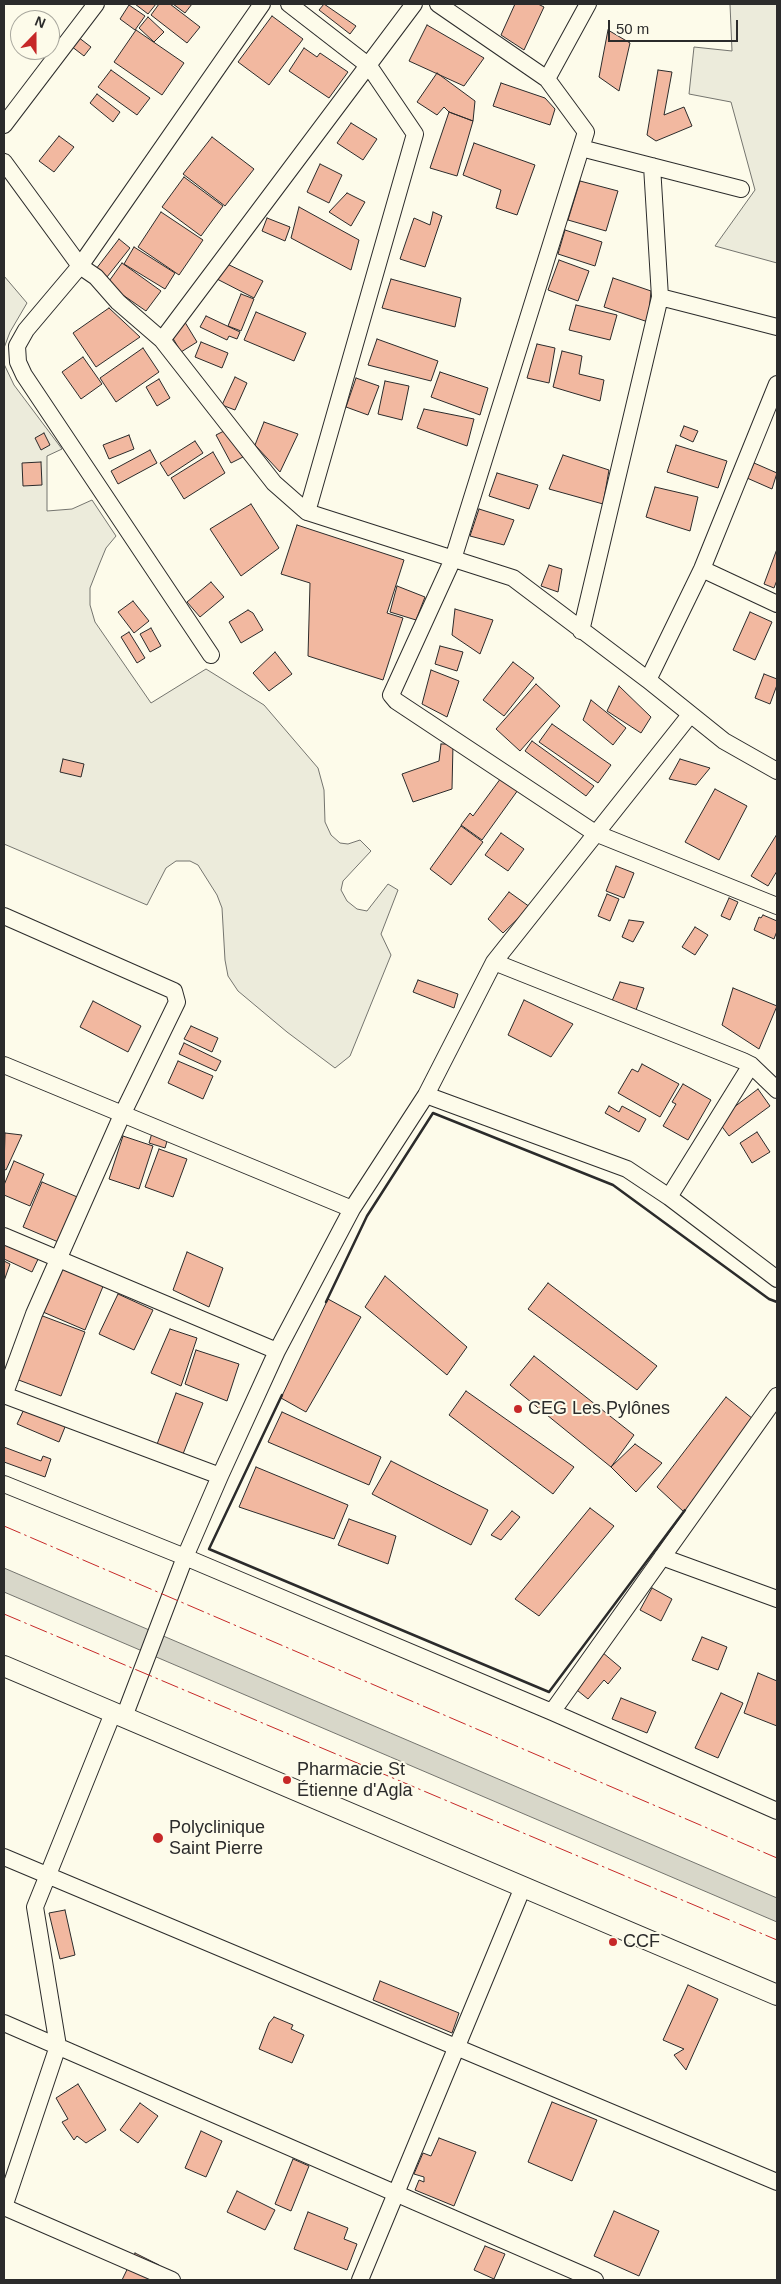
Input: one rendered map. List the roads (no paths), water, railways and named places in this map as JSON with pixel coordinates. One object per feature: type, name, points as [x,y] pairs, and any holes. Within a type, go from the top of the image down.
[{"type":"street","points":[[4,125],[96,4]]},
{"type":"street","points":[[211,655],[18,362],[17,346],[26,330],[80,266],[262,4]]},
{"type":"street","points":[[289,4],[369,66],[415,134],[307,512]]},
{"type":"street","points":[[162,340],[414,4]]},
{"type":"street","points":[[438,4],[547,79],[586,132],[453,559],[391,695],[396,701],[595,833],[777,906]]},
{"type":"street","points":[[547,79],[588,4]]},
{"type":"street","points":[[582,148],[741,189]]},
{"type":"street","points":[[4,162],[80,266],[96,277],[118,302],[162,340],[274,483],[307,512],[513,578],[648,680],[724,741],[777,771]]},
{"type":"street","points":[[581,631],[660,297],[652,166]]},
{"type":"street","points":[[660,297],[777,327]]},
{"type":"street","points":[[648,680],[702,569],[777,384]]},
{"type":"street","points":[[702,569],[777,604]]},
{"type":"street","points":[[172,2280],[4,2207],[58,2046],[35,1907],[46,1875],[118,1715],[148,1654],[185,1557],[220,1476],[277,1351],[352,1209],[426,1095],[494,962],[690,715]]},
{"type":"street","points":[[4,916],[174,991],[177,1002],[122,1115],[34,1314],[4,1395],[220,1476]]},
{"type":"street","points":[[494,962],[751,1065],[777,1090]]},
{"type":"street","points":[[4,1065],[352,1209]]},
{"type":"street","points":[[669,1196],[751,1065]]},
{"type":"street","points":[[426,1095],[626,1169],[669,1196],[777,1279]]},
{"type":"street","points":[[4,1236],[277,1351]]},
{"type":"street","points":[[552,1712],[777,1396]]},
{"type":"street","points":[[4,1484],[185,1557],[552,1712],[777,1811]]},
{"type":"street","points":[[662,1558],[777,1599]]},
{"type":"street","points":[[4,1666],[777,1995]]},
{"type":"street","points":[[4,1857],[777,2182]]},
{"type":"street","points":[[360,2280],[523,1887]]},
{"type":"street","points":[[4,2023],[595,2280]]},
{"type":"place","name":"CEG Les Pylônes","points":[[518,1409]]},
{"type":"place","name":"Pharmacie St Étienne d'Agla","points":[[287,1780]]},
{"type":"place","name":"Polyclinique Saint Pierre","points":[[158,1838]]},
{"type":"place","name":"CCF","points":[[613,1942]]}]
